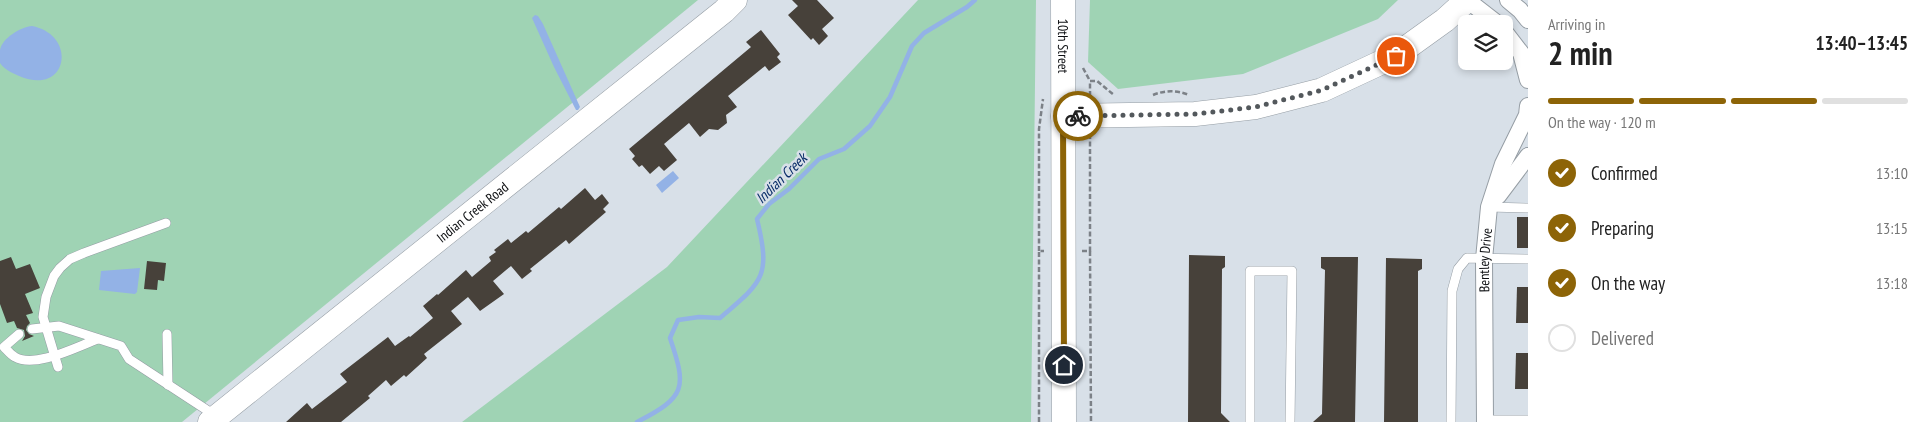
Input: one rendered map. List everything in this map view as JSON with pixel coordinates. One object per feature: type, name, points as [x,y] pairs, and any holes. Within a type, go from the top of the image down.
[{"type":"street","name":"Indian Creek Road","points":[[213,419],[724,11],[735,0]]},
{"type":"street","name":"10th Street","points":[[1063,0],[1064,422]]},
{"type":"street","points":[[1063,116],[1195,114],[1256,107],[1322,90],[1396,56],[1445,20],[1467,0],[1486,15]]},
{"type":"street","points":[[1508,0],[1528,20]]},
{"type":"street","points":[[1513,42],[1521,52],[1528,80]]},
{"type":"street","name":"Bentley Drive","points":[[1485,421],[1484,259],[1489,207],[1503,164],[1528,113]]},
{"type":"street","points":[[1489,207],[1528,156]]},
{"type":"lane","points":[[1489,207],[1528,208]]},
{"type":"lane","points":[[58,367],[43,317],[46,297],[54,276],[60,268],[70,259],[84,253],[166,223]]},
{"type":"lane","points":[[1451,422],[1452,291],[1458,269],[1467,258],[1528,259]]},
{"type":"lane","points":[[1250,422],[1250,271],[1292,271],[1290,422]]},
{"type":"lane","points":[[32,329],[59,326],[121,346],[129,359],[168,385],[213,419]]},
{"type":"lane","points":[[19,334],[4,347],[16,358],[27,360],[42,360],[98,339]]},
{"type":"lane","points":[[167,334],[168,385]]},
{"type":"lane","points":[[1485,421],[1528,420]]},
{"type":"path","points":[[1090,86],[1090,81],[1097,81],[1117,97]]},
{"type":"path","points":[[1146,98],[1160,92],[1178,90],[1192,96]]},
{"type":"path","points":[[1039,422],[1039,129],[1043,98]]},
{"type":"path","points":[[1090,140],[1091,422]]},
{"type":"path","points":[[1039,251],[1050,251]]},
{"type":"path","points":[[1079,251],[1090,251]]},
{"type":"green space","points":[[0,0],[698,0],[182,422],[0,422]]},
{"type":"green space","points":[[918,0],[1036,0],[1031,422],[462,422],[667,267]]},
{"type":"green space","points":[[1090,0],[1398,0],[1378,19],[1243,74],[1118,89],[1088,62]]},
{"type":"water","points":[[535,15],[538,16],[543,24],[580,107],[578,110],[576,110],[554,67],[532,18]]},
{"type":"water","points":[[32,26],[47,32],[56,41],[61,51],[61,62],[57,72],[48,78],[36,80],[19,76],[6,69],[0,63],[0,50],[4,41],[18,31]]},
{"type":"water","points":[[673,171],[679,178],[662,193],[656,185]]},
{"type":"water","points":[[140,268],[137,292],[135,294],[99,290],[101,271]]},
{"type":"building","points":[[792,0],[817,0],[834,18],[822,29],[828,36],[819,45],[813,38],[811,40],[788,15],[798,6]]},
{"type":"building","points":[[761,30],[780,54],[777,57],[781,62],[769,71],[765,66],[728,96],[737,107],[726,115],[727,123],[718,130],[709,129],[700,137],[689,123],[664,144],[677,160],[664,171],[659,166],[650,174],[642,165],[639,167],[632,159],[635,156],[629,149],[751,47],[746,42]]},
{"type":"building","points":[[585,188],[595,200],[602,194],[609,203],[603,209],[606,212],[569,244],[566,240],[530,269],[532,271],[522,279],[511,266],[493,281],[504,294],[480,311],[468,297],[451,311],[462,324],[424,354],[427,358],[406,377],[404,375],[391,386],[386,380],[368,396],[370,398],[341,422],[286,422],[307,403],[312,409],[347,382],[340,374],[388,337],[395,346],[410,337],[433,318],[423,306],[437,294],[466,270],[472,277],[491,261],[489,257],[496,252],[494,250],[508,239],[511,243],[526,231],[528,233],[559,207],[561,209]]},
{"type":"building","points":[[1517,217],[1528,217],[1528,248],[1517,248]]},
{"type":"building","points":[[1189,255],[1225,256],[1225,267],[1222,269],[1221,413],[1230,422],[1188,422]]},
{"type":"building","points":[[11,257],[16,269],[30,264],[40,288],[25,294],[33,313],[26,315],[30,323],[26,330],[34,336],[22,341],[25,336],[24,330],[17,328],[14,321],[7,323],[0,304],[0,261]]},
{"type":"building","points":[[1321,257],[1358,257],[1355,422],[1313,422],[1322,414],[1325,270],[1321,268]]},
{"type":"building","points":[[1386,258],[1422,259],[1422,269],[1418,271],[1418,422],[1384,422]]},
{"type":"building","points":[[147,261],[166,263],[164,281],[158,280],[157,290],[144,289]]},
{"type":"building","points":[[1517,287],[1528,287],[1528,323],[1516,323]]},
{"type":"building","points":[[1516,353],[1528,353],[1528,389],[1515,389]]},
{"type":"waterway","name":"Indian Creek","points":[[637,422],[665,405],[673,398],[678,389],[680,380],[679,369],[670,338],[678,320],[699,317],[720,318],[754,286],[763,266],[761,238],[757,219],[769,204],[789,189],[819,159],[844,149],[870,126],[890,97],[912,46],[924,33],[967,7],[975,0]]},
{"type":"way so far","points":[[1078,116],[1195,114],[1256,107],[1322,90],[1396,56]]},
{"type":"route","points":[[1064,365],[1063,116],[1078,116]]}]
